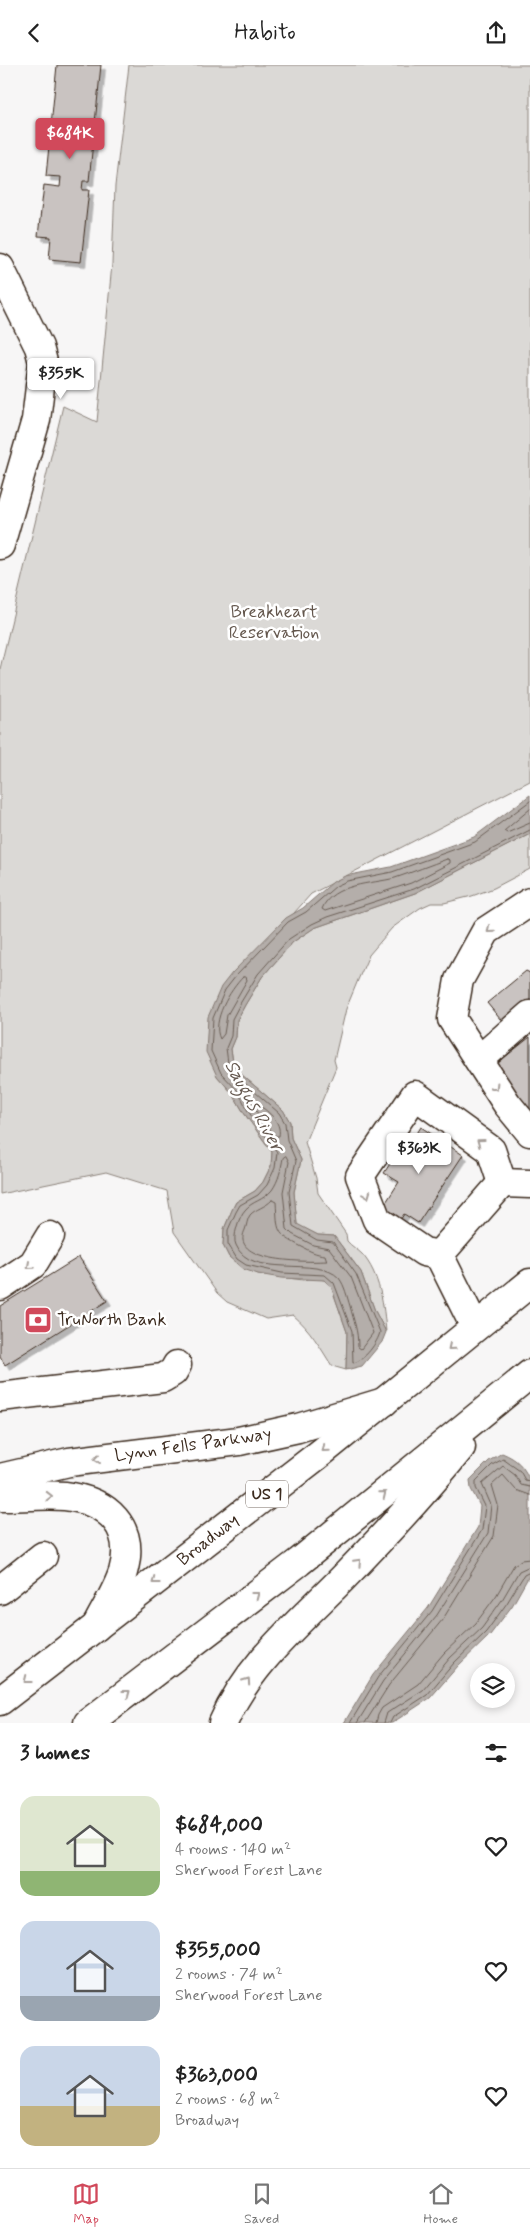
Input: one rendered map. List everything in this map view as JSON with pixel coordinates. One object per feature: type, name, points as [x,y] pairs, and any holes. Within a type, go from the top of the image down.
[{"type":"main road","points":[[0,268],[39,347],[42,362],[36,420],[0,545]]},
{"type":"main road","points":[[530,902],[486,931],[459,980],[452,1019],[506,1104],[530,1132]]},
{"type":"main road","points":[[479,1060],[530,1015]]},
{"type":"main road","points":[[439,1255],[424,1252],[377,1221],[360,1176],[415,1095],[491,1150],[502,1183]]},
{"type":"main road","points":[[502,1183],[530,1184]]},
{"type":"main road","points":[[439,1255],[502,1183]]},
{"type":"main road","points":[[0,1286],[33,1264],[50,1236]]},
{"type":"main road","points":[[439,1255],[475,1327]]},
{"type":"main road","name":"Broadway","points":[[0,1701],[384,1401],[530,1283]]},
{"type":"main road","points":[[0,1397],[163,1378],[172,1373],[177,1365]]},
{"type":"main road","points":[[88,1723],[299,1562],[530,1374]]},
{"type":"main road","name":"Lynn Fells Parkway","points":[[0,1478],[69,1462],[239,1441],[298,1428],[384,1401]]},
{"type":"main road","points":[[223,1723],[236,1697],[263,1660],[360,1561],[451,1459],[495,1403]]},
{"type":"main road","points":[[0,1497],[64,1496],[77,1498],[103,1508],[119,1525],[126,1543],[123,1570],[96,1627]]},
{"type":"main road","points":[[3,1583],[43,1556]]},
{"type":"green space","name":"Breakheart Reservation","points":[[129,65],[530,65],[530,781],[311,894],[236,978],[217,1076],[233,1094],[272,1152],[271,1166],[263,1182],[255,1191],[236,1202],[224,1229],[223,1245],[229,1257],[258,1274],[303,1280],[314,1278],[324,1280],[331,1286],[347,1332],[346,1370],[332,1366],[310,1332],[293,1315],[266,1319],[227,1302],[217,1293],[174,1232],[167,1191],[106,1172],[0,1194],[0,669],[63,406],[97,422],[112,264],[115,186]]},
{"type":"green space","points":[[530,834],[530,869],[494,888],[472,896],[444,903],[431,903],[420,908],[392,928],[369,955],[346,1009],[334,1060],[336,1067],[305,1142],[316,1178],[318,1193],[346,1234],[347,1241],[362,1254],[373,1271],[380,1291],[386,1332],[375,1311],[361,1272],[334,1236],[318,1235],[297,1225],[294,1192],[301,1160],[291,1138],[290,1122],[283,1110],[242,1075],[233,1062],[231,1049],[236,1037],[237,1020],[262,977],[293,942],[314,928],[415,893]]},
{"type":"water","name":"Saugus River","points":[[530,795],[530,834],[415,893],[314,928],[293,942],[262,977],[237,1020],[236,1037],[231,1049],[233,1062],[242,1075],[283,1110],[290,1122],[291,1138],[301,1160],[294,1192],[297,1224],[318,1235],[334,1236],[361,1272],[375,1311],[386,1332],[382,1342],[362,1366],[346,1370],[347,1332],[331,1286],[324,1280],[281,1278],[243,1269],[229,1257],[223,1245],[224,1229],[236,1202],[255,1191],[263,1182],[271,1166],[272,1152],[233,1094],[217,1076],[206,1052],[208,1017],[221,987],[232,973],[286,918],[303,908],[333,882],[345,876],[391,867],[474,837]]},
{"type":"water","points":[[502,1453],[520,1464],[530,1482],[530,1574],[512,1606],[490,1635],[458,1666],[430,1698],[392,1723],[344,1723],[373,1675],[428,1608],[478,1527],[480,1506],[471,1489],[470,1480],[489,1461]]},
{"type":"building","points":[[57,65],[101,65],[89,181],[83,181],[82,190],[89,190],[81,262],[49,259],[51,237],[38,236],[44,185],[60,187],[61,177],[46,176]]},
{"type":"building","points":[[526,971],[530,973],[530,1005],[505,1025],[487,1003]]},
{"type":"building","points":[[530,1037],[530,1119],[490,1069]]},
{"type":"building","points":[[421,1127],[463,1155],[418,1223],[404,1214],[399,1222],[381,1210],[399,1182],[384,1173],[400,1148],[405,1152]]},
{"type":"building","name":"TruNorth Bank","points":[[79,1257],[107,1301],[5,1365],[0,1356],[0,1306]]},
{"type":"place","name":"TruNorth Bank","points":[[38,1320]]}]
